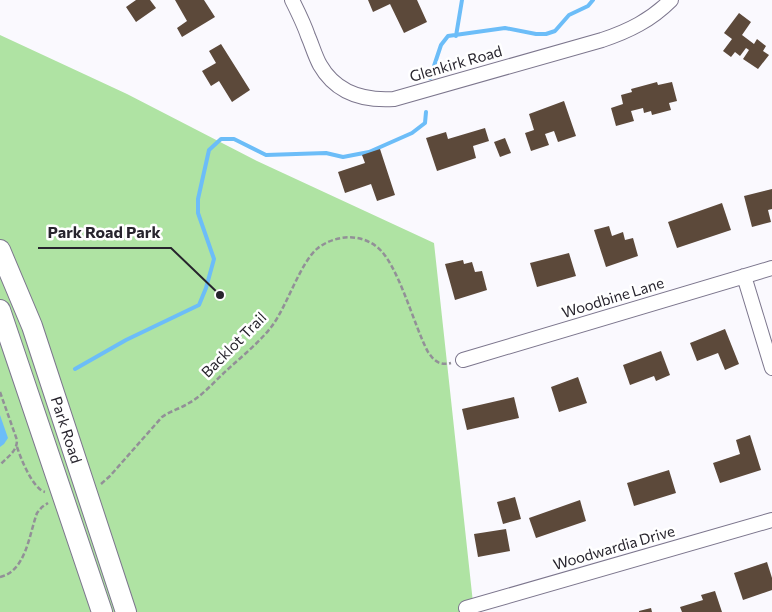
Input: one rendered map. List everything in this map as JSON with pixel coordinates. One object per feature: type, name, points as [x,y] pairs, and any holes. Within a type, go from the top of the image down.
[{"type":"main road","name":"Park Road","points":[[0,250],[32,326],[126,612]]},
{"type":"main road","name":"Park Road","points":[[0,310],[102,612]]},
{"type":"street","name":"Glenkirk Road","points":[[292,0],[319,64],[328,77],[346,92],[363,98],[380,100],[394,98],[602,40],[646,22],[671,0]]},
{"type":"street","name":"Woodbine Lane","points":[[463,360],[772,268]]},
{"type":"street","points":[[744,276],[772,368]]},
{"type":"street","name":"Woodwardia Drive","points":[[466,608],[772,520]]},
{"type":"path","name":"Backlot Trail","points":[[96,486],[110,476],[162,417],[193,400],[262,338],[281,312],[313,252],[322,244],[337,238],[355,238],[377,246],[392,267],[430,356],[444,365],[463,360]]},
{"type":"path","points":[[0,392],[17,440],[17,446],[32,480],[42,492],[48,491]]},
{"type":"path","points":[[0,465],[17,446]]},
{"type":"path","points":[[0,577],[11,573],[19,563],[37,513],[42,507],[52,502]]},
{"type":"green space","points":[[0,35],[127,94],[257,161],[434,243],[474,612],[0,612]]},
{"type":"water","points":[[0,415],[8,438],[0,447]]},
{"type":"building","points":[[136,0],[150,0],[156,8],[136,22],[126,7]]},
{"type":"building","points":[[175,0],[204,0],[215,17],[182,37],[177,28],[187,21]]},
{"type":"building","points":[[368,0],[417,0],[427,22],[404,33],[390,4],[373,12]]},
{"type":"building","points":[[739,13],[751,22],[742,35],[754,44],[757,39],[766,46],[763,51],[769,55],[758,69],[743,59],[749,50],[746,48],[740,56],[735,52],[731,57],[723,51],[732,39],[724,33]]},
{"type":"building","points":[[221,44],[250,90],[232,102],[219,81],[211,86],[202,71],[216,63],[209,51]]},
{"type":"building","points":[[657,82],[658,85],[672,82],[677,101],[669,103],[671,110],[652,115],[651,111],[644,113],[643,108],[631,111],[634,121],[616,126],[611,108],[623,104],[621,95],[632,92],[631,89]]},
{"type":"building","points":[[564,101],[576,136],[558,142],[554,131],[545,134],[549,145],[531,151],[525,133],[534,130],[529,114]]},
{"type":"building","points":[[485,128],[489,141],[473,146],[476,158],[437,171],[426,138],[446,132],[448,139]]},
{"type":"building","points":[[505,138],[511,153],[500,157],[494,142]]},
{"type":"building","points":[[380,149],[395,195],[377,201],[371,184],[345,193],[338,172],[365,163],[362,155]]},
{"type":"building","points":[[772,189],[772,209],[768,210],[771,222],[752,227],[744,196]]},
{"type":"building","points":[[722,203],[731,230],[677,248],[668,222]]},
{"type":"building","points":[[609,226],[612,236],[623,232],[625,240],[633,238],[638,256],[606,267],[594,230]]},
{"type":"building","points":[[569,253],[576,276],[537,287],[530,263]]},
{"type":"building","points":[[463,260],[464,264],[472,262],[475,272],[482,271],[487,290],[455,300],[445,264]]},
{"type":"building","points":[[725,329],[739,364],[725,370],[718,353],[697,361],[690,343]]},
{"type":"building","points":[[661,351],[670,375],[656,381],[654,376],[630,385],[623,365]]},
{"type":"building","points":[[578,377],[587,403],[559,412],[551,387]]},
{"type":"building","points":[[514,397],[519,418],[467,430],[462,409]]},
{"type":"building","points":[[750,435],[761,470],[720,483],[713,463],[740,454],[736,440]]},
{"type":"building","points":[[669,470],[676,493],[634,506],[627,483]]},
{"type":"building","points":[[515,497],[521,519],[503,524],[497,502]]},
{"type":"building","points":[[580,500],[586,521],[536,538],[529,518]]},
{"type":"building","points":[[506,529],[510,551],[478,557],[474,534]]},
{"type":"building","points":[[767,562],[772,578],[772,590],[743,600],[734,573]]},
{"type":"building","points":[[715,591],[722,612],[682,612],[680,607],[703,600],[701,595]]},
{"type":"building","points":[[651,608],[652,612],[639,612],[639,611]]},
{"type":"waterway","points":[[456,36],[462,0]]},
{"type":"waterway","points":[[430,78],[441,45],[448,36],[505,28],[546,34],[555,31],[569,15],[588,6],[593,0]]},
{"type":"waterway","points":[[75,369],[126,340],[199,305],[214,259],[198,213],[198,199],[209,150],[221,139],[234,139],[266,155],[326,153],[343,157],[369,152],[412,133],[425,123],[426,112]]},
{"type":"place","name":"Park Road Park","points":[[220,295]]}]
